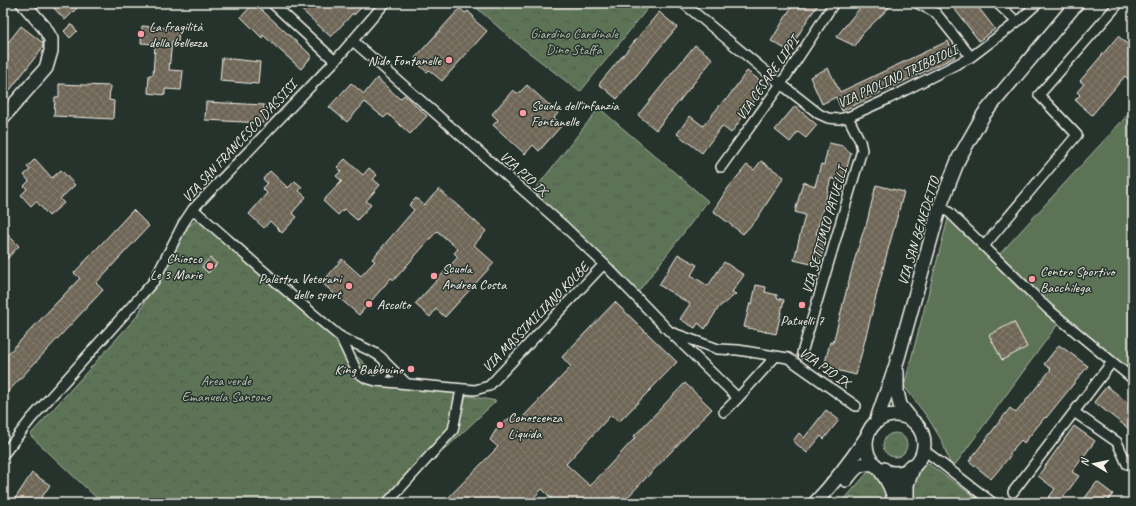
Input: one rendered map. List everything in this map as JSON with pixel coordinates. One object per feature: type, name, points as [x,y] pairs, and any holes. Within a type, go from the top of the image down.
[{"type":"highway","points":[[878,467],[889,480],[898,503]]},
{"type":"highway","points":[[905,503],[906,484],[911,468]]},
{"type":"street","points":[[3,117],[46,68],[51,52],[51,39],[44,27],[23,3]]},
{"type":"street","points":[[272,3],[334,61]]},
{"type":"street","name":"VIA SAN FRANCESCO D'ASSISI","points":[[3,455],[31,419],[154,281],[183,224],[193,209],[353,41],[385,3]]},
{"type":"street","name":"VIA PAOLINO TRIBBIOLI","points":[[683,3],[819,114],[828,118],[838,119],[888,99],[970,57],[1017,22],[1038,3]]},
{"type":"street","name":"VIA CESARE LIPPI","points":[[720,167],[781,84],[834,3]]},
{"type":"street","points":[[918,3],[936,14],[970,57]]},
{"type":"street","points":[[997,3],[1017,22]]},
{"type":"street","name":"VIA SAN BENEDETTO","points":[[815,503],[835,482],[866,438],[868,431],[878,420],[896,365],[940,206],[959,158],[984,114],[1077,3]]},
{"type":"street","points":[[984,246],[1077,135],[1039,96],[1119,3]]},
{"type":"street","name":"VIA PIO IX","points":[[353,41],[559,222],[604,264],[670,332],[738,398]]},
{"type":"street","name":"VIA SETTIMIO PATUELLI","points":[[802,353],[862,150],[848,116]]},
{"type":"street","points":[[940,206],[950,213],[1048,309],[1133,379]]},
{"type":"street","name":"VIA MASSIMILIANO KOLBE","points":[[193,209],[340,336],[380,356],[406,383]]},
{"type":"street","name":"VIA MASSIMILIANO KOLBE","points":[[340,336],[357,372],[366,378],[376,381],[461,390],[475,390],[489,386],[604,264]]},
{"type":"street","name":"VIA PIO IX","points":[[670,332],[718,349],[738,350],[788,358],[856,406]]},
{"type":"street","name":"VIA PIO IX","points":[[724,412],[776,356]]},
{"type":"street","points":[[376,381],[383,376],[386,370],[385,362]]},
{"type":"street","points":[[1013,492],[1112,362]]},
{"type":"street","name":"VIA SAN BENEDETTO","points":[[896,365],[897,391],[900,405],[922,432],[924,450]]},
{"type":"street","points":[[387,503],[453,430],[461,390]]},
{"type":"street","points":[[1074,412],[1117,442],[1127,464]]},
{"type":"street","points":[[878,420],[893,414],[910,418]]},
{"type":"street","points":[[866,438],[865,447],[868,456],[878,467]]},
{"type":"street","points":[[827,503],[855,468],[862,464],[897,473],[917,464],[924,450],[993,503]]},
{"type":"green space","name":"Giardino Cardinale Dino Staffa","points":[[471,3],[652,3],[580,92],[514,41]]},
{"type":"green space","points":[[599,108],[708,201],[635,296],[532,193]]},
{"type":"green space","name":"Centro Sportivo Bacchilega","points":[[1133,109],[1133,377],[1063,317],[952,469],[942,441],[928,418],[904,386],[949,215],[997,257]]},
{"type":"green space","name":"Area verde Emanuela Sansone","points":[[199,218],[297,297],[380,379],[496,401],[404,488],[391,503],[102,503],[30,435],[138,315],[181,232]]},
{"type":"green space","points":[[895,433],[904,436],[907,445],[904,454],[895,457],[886,454],[883,445],[886,436]]},
{"type":"green space","points":[[926,462],[983,503],[909,503],[915,475]]},
{"type":"green space","points":[[869,471],[882,485],[887,494],[889,503],[841,503]]},
{"type":"building","points":[[49,3],[82,3],[65,20]]},
{"type":"building","points":[[254,3],[312,56],[301,69],[263,35],[262,38],[241,17]]},
{"type":"building","points":[[294,3],[366,3],[354,15],[353,13],[331,37]]},
{"type":"building","points":[[794,3],[819,3],[789,51],[771,41]]},
{"type":"building","points":[[864,3],[894,3],[863,33],[855,46],[836,37]]},
{"type":"building","points":[[950,3],[975,3],[995,29],[979,41]]},
{"type":"building","points":[[460,8],[465,13],[468,11],[474,17],[473,19],[487,31],[442,81],[429,70],[427,72],[420,66],[422,64],[415,58]]},
{"type":"building","points":[[659,12],[677,27],[617,99],[599,84]]},
{"type":"building","points":[[71,24],[77,31],[70,38],[64,31]]},
{"type":"building","points":[[21,26],[43,43],[43,47],[10,90],[3,85],[3,49]]},
{"type":"building","points":[[142,26],[179,29],[178,42],[172,41],[169,70],[183,71],[181,90],[165,89],[165,95],[148,93],[149,75],[153,75],[155,44],[141,43]]},
{"type":"building","points":[[1118,36],[1133,49],[1133,74],[1128,79],[1125,76],[1092,115],[1075,100],[1080,95],[1077,92],[1084,84],[1080,81]]},
{"type":"building","points":[[948,41],[955,57],[842,111],[836,97],[822,104],[810,77],[828,68],[840,92]]},
{"type":"building","points":[[695,45],[713,59],[656,130],[638,115]]},
{"type":"building","points":[[222,58],[260,62],[258,84],[220,81]]},
{"type":"building","points":[[747,71],[766,85],[731,133],[722,126],[702,153],[677,134],[690,116],[703,126],[725,99],[726,100]]},
{"type":"building","points":[[377,78],[400,99],[404,95],[427,116],[410,134],[388,114],[384,118],[365,102],[347,122],[329,107],[351,83],[364,94]]},
{"type":"building","points":[[59,84],[110,86],[109,100],[114,101],[113,119],[54,116],[55,97],[59,97]]},
{"type":"building","points":[[527,85],[558,113],[554,118],[562,125],[539,151],[533,145],[525,154],[493,125],[498,120],[492,114],[513,90],[518,94]]},
{"type":"building","points":[[206,102],[264,105],[263,123],[205,120]]},
{"type":"building","points":[[795,106],[817,125],[806,138],[798,132],[790,142],[775,130]]},
{"type":"building","points":[[829,143],[843,146],[851,153],[843,182],[831,178],[816,235],[826,237],[819,266],[794,260],[805,215],[795,212],[803,182],[815,186],[821,164],[824,165]]},
{"type":"building","points":[[35,159],[52,178],[61,170],[75,185],[60,199],[64,203],[49,216],[36,201],[31,206],[21,195],[27,189],[24,186],[29,181],[24,175],[30,170],[27,167]]},
{"type":"building","points":[[345,159],[363,175],[369,168],[377,175],[373,179],[380,185],[366,201],[371,205],[357,220],[344,209],[338,215],[323,201],[342,181],[336,176],[341,171],[337,167]]},
{"type":"building","points":[[761,161],[784,177],[756,220],[743,234],[713,211],[728,188],[747,165],[754,170]]},
{"type":"building","points":[[270,171],[288,188],[295,181],[302,187],[299,191],[306,197],[292,213],[297,217],[282,233],[270,221],[264,228],[249,214],[267,193],[262,188],[267,183],[263,179]]},
{"type":"building","points":[[876,185],[904,192],[856,375],[824,367],[830,342],[833,343]]},
{"type":"building","points":[[439,189],[486,231],[474,245],[494,263],[445,317],[436,309],[430,317],[415,304],[458,257],[454,253],[458,249],[437,231],[394,280],[391,278],[359,315],[322,283],[342,259],[361,276],[375,261],[372,259],[414,210],[409,205],[416,198],[424,205]]},
{"type":"building","points":[[133,210],[149,226],[96,283],[103,290],[3,397],[3,359],[80,278],[74,273]]},
{"type":"building","points":[[3,230],[19,246],[3,263]]},
{"type":"building","points":[[678,254],[697,265],[691,275],[708,286],[724,262],[744,275],[732,292],[736,294],[719,307],[705,329],[698,323],[695,328],[680,319],[690,304],[659,285]]},
{"type":"building","name":"Chiosco Le 3 Marie","points":[[210,258],[217,264],[208,273],[202,267]]},
{"type":"building","points":[[756,285],[766,287],[765,292],[777,295],[777,298],[784,300],[776,334],[744,327],[750,303],[752,304]]},
{"type":"building","points":[[615,302],[677,362],[619,422],[611,415],[566,464],[590,486],[635,438],[634,436],[685,383],[712,409],[622,503],[613,496],[607,503],[556,503],[542,489],[529,503],[443,503],[498,447],[490,440],[500,425],[514,415],[520,420],[571,367],[562,357]]},
{"type":"building","points":[[1014,322],[1027,347],[1002,360],[989,335]]},
{"type":"building","points":[[1059,345],[1088,366],[1024,443],[1021,440],[1009,454],[1011,455],[991,479],[969,461],[1010,408],[1016,413],[1051,369],[1044,364]]},
{"type":"building","points":[[1107,386],[1133,407],[1133,432],[1094,402]]},
{"type":"building","points":[[826,410],[839,420],[824,439],[821,436],[807,453],[793,441],[799,433],[804,438]]},
{"type":"building","points":[[1074,426],[1095,441],[1072,472],[1079,476],[1059,503],[1045,503],[1055,489],[1038,476]]},
{"type":"building","points":[[32,473],[50,485],[38,503],[12,503]]},
{"type":"building","points":[[1097,482],[1113,494],[1106,503],[1081,503]]},
{"type":"place","name":"La fragilità della bellezza","points":[[141,34]]},
{"type":"place","name":"Nido Fontanelle","points":[[449,60]]},
{"type":"place","name":"Scuola dell'infanzia Fontanelle","points":[[523,113]]},
{"type":"place","name":"Chiosco Le 3 Marie","points":[[210,266]]},
{"type":"place","name":"Scuola Andrea Costa","points":[[434,276]]},
{"type":"place","name":"Centro Sportivo Bacchilega","points":[[1032,279]]},
{"type":"place","name":"Palestra Veterani dello sport","points":[[349,286]]},
{"type":"place","name":"Ascolto","points":[[369,304]]},
{"type":"place","name":"Patuelli 7","points":[[802,305]]},
{"type":"place","name":"King Babbuino","points":[[411,369]]},
{"type":"place","name":"Conoscenza Liquida","points":[[500,425]]}]
